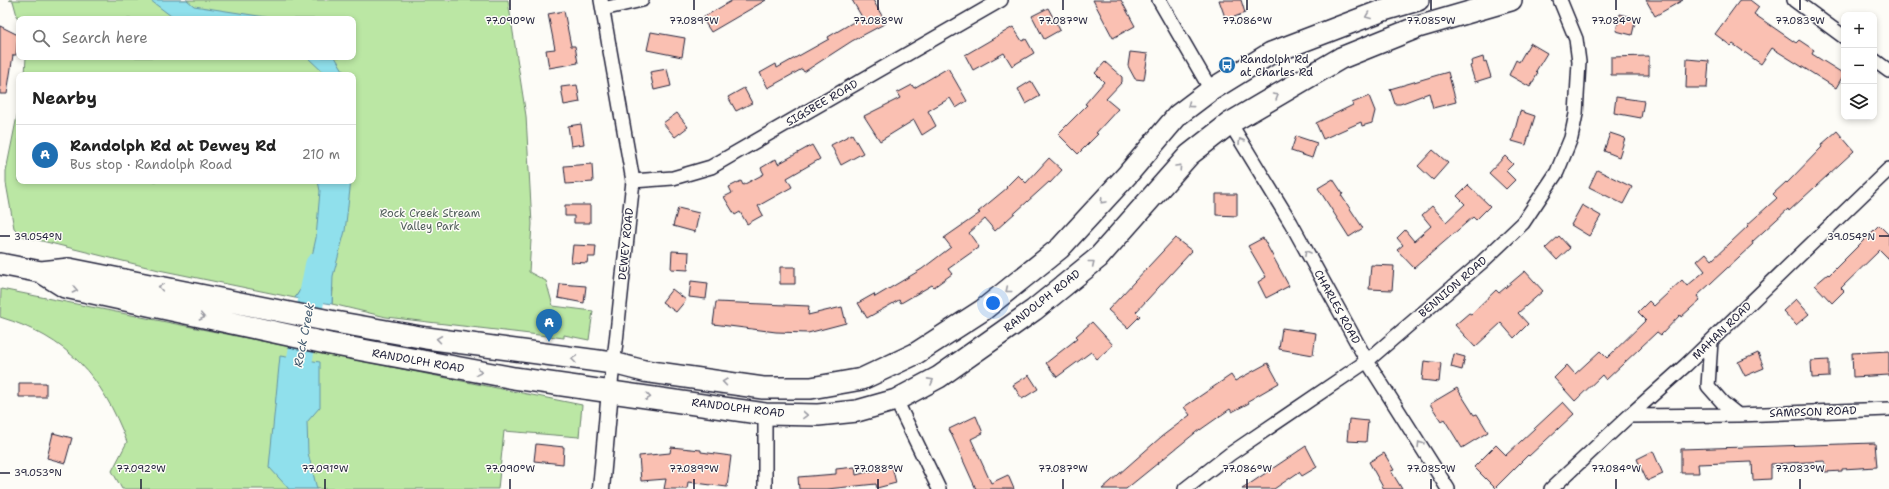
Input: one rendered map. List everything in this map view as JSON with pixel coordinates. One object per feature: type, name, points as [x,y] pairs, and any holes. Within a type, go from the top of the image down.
[{"type":"main road","name":"RANDOLPH ROAD","points":[[0,264],[41,272],[70,269],[335,322],[426,338],[613,363],[644,371],[763,388],[811,388],[862,379],[916,354],[983,310],[1060,248],[1128,174],[1178,115],[1211,90],[1270,53],[1384,10],[1418,0]]},
{"type":"main road","name":"RANDOLPH ROAD","points":[[41,272],[65,287],[330,344],[514,378],[765,414],[818,416],[857,411],[896,400],[938,377],[1034,310],[1098,258],[1189,155],[1230,123],[1341,58],[1418,27],[1511,0]]},
{"type":"street","points":[[602,4],[642,0]]},
{"type":"street","name":"SIGSBEE ROAD","points":[[633,181],[673,178],[711,167],[1001,0]]},
{"type":"street","points":[[1159,0],[1211,90]]},
{"type":"street","name":"BENNION ROAD","points":[[1186,489],[1230,454],[1367,361],[1482,262],[1523,224],[1557,172],[1571,138],[1576,114],[1579,62],[1576,39],[1560,0]]},
{"type":"street","points":[[1794,0],[1841,35]]},
{"type":"street","name":"DEWEY ROAD","points":[[601,489],[633,181],[602,4]]},
{"type":"street","points":[[1877,62],[1889,71]]},
{"type":"street","name":"CHARLES ROAD","points":[[1230,123],[1291,222],[1367,361],[1448,489]]},
{"type":"street","name":"MAHAN ROAD","points":[[1551,489],[1711,342],[1889,169]]},
{"type":"street","points":[[1711,342],[1708,386],[1723,403],[1738,415]]},
{"type":"street","points":[[896,400],[939,489]]},
{"type":"street","name":"SAMPSON ROAD","points":[[1629,416],[1738,415],[1889,409]]},
{"type":"street","points":[[765,414],[765,489]]},
{"type":"green space","name":"Rock Creek Stream Valley Park","points":[[9,0],[508,0],[526,116],[532,224],[529,272],[546,281],[553,306],[593,311],[589,340],[564,335],[564,338],[386,317],[332,304],[333,288],[305,283],[295,298],[159,270],[22,236],[14,228],[6,183],[6,171],[16,121],[16,184],[356,184],[356,72],[25,72],[26,60],[356,60],[356,16],[17,16],[13,1]]},
{"type":"green space","points":[[1,289],[582,405],[579,437],[504,431],[498,489],[122,489],[112,471],[127,442],[106,398],[94,379],[80,363],[63,348],[45,336],[0,317]]},
{"type":"water","points":[[150,0],[187,0],[194,6],[259,16],[171,16]]},
{"type":"water","points":[[310,60],[337,60],[344,72],[323,72]]},
{"type":"water","points":[[319,184],[351,184],[345,231],[333,276],[332,304],[295,298],[307,279],[316,238],[320,191]]},
{"type":"water","points":[[280,356],[320,362],[320,407],[307,422],[308,453],[317,489],[289,489],[269,467]]},
{"type":"building","points":[[733,0],[766,0],[711,32],[702,18]]},
{"type":"building","points":[[852,0],[873,0],[886,23],[852,41],[804,72],[802,69],[768,88],[760,73],[776,64],[777,68],[829,39],[828,37],[862,17]]},
{"type":"building","points":[[1093,0],[1121,0],[1135,26],[1113,38]]},
{"type":"building","points":[[1219,0],[1241,0],[1245,13],[1226,20]]},
{"type":"building","points":[[1646,0],[1683,0],[1655,16]]},
{"type":"building","points":[[1740,0],[1750,0],[1759,7],[1754,14],[1796,43],[1799,40],[1814,50],[1812,54],[1841,72],[1841,79],[1836,88],[1772,48],[1761,64],[1733,44],[1731,46],[1715,34]]},
{"type":"building","points":[[1048,8],[1060,30],[1044,39],[1032,16]]},
{"type":"building","points":[[564,11],[571,46],[575,46],[578,63],[549,68],[546,50],[555,49],[548,14]]},
{"type":"building","points":[[1620,14],[1636,18],[1632,35],[1616,31]]},
{"type":"building","points":[[0,26],[16,34],[16,55],[13,55],[7,94],[0,94]]},
{"type":"building","points":[[1013,27],[1022,41],[1026,39],[1034,53],[1012,66],[1004,53],[973,70],[965,55]]},
{"type":"building","points":[[651,32],[685,38],[682,57],[647,50]]},
{"type":"building","points":[[1530,43],[1547,53],[1536,71],[1538,73],[1530,87],[1509,75],[1516,60],[1519,62]]},
{"type":"building","points":[[1130,52],[1148,54],[1144,80],[1135,79],[1128,66]]},
{"type":"building","points":[[1649,56],[1649,75],[1611,75],[1611,57]]},
{"type":"building","points":[[1483,57],[1484,62],[1486,61],[1491,77],[1475,82],[1470,66],[1472,65],[1471,61]]},
{"type":"building","points":[[1687,59],[1709,61],[1707,88],[1686,88]]},
{"type":"building","points":[[1105,62],[1122,77],[1122,82],[1106,99],[1118,109],[1096,133],[1098,134],[1078,154],[1058,134],[1087,105],[1085,104],[1104,82],[1095,73]]},
{"type":"building","points":[[948,68],[967,101],[956,108],[950,98],[928,111],[936,126],[922,135],[914,120],[880,141],[864,116],[900,98],[897,93],[912,85],[914,88]]},
{"type":"building","points":[[667,69],[671,86],[654,90],[650,72]]},
{"type":"building","points":[[1448,72],[1456,102],[1433,108],[1429,93],[1400,104],[1395,104],[1390,89]]},
{"type":"building","points":[[1031,81],[1040,96],[1026,104],[1018,89]]},
{"type":"building","points":[[577,85],[580,102],[564,105],[561,87]]},
{"type":"building","points":[[744,88],[752,103],[736,111],[728,97]]},
{"type":"building","points":[[1369,96],[1375,111],[1372,123],[1362,126],[1361,122],[1323,139],[1316,123],[1353,105],[1352,103]]},
{"type":"building","points":[[1616,97],[1644,101],[1641,118],[1614,113]]},
{"type":"building","points":[[1520,111],[1535,116],[1526,145],[1512,141]]},
{"type":"building","points":[[677,113],[688,127],[675,137],[663,123]]},
{"type":"building","points":[[581,124],[584,144],[571,146],[568,126]]},
{"type":"building","points":[[1837,131],[1854,151],[1789,211],[1788,209],[1752,242],[1753,244],[1697,296],[1700,300],[1681,317],[1680,315],[1661,335],[1657,332],[1606,380],[1602,375],[1575,401],[1554,378],[1567,365],[1575,374],[1600,351],[1607,358],[1646,320],[1638,312],[1649,301],[1654,306],[1682,280],[1687,286],[1705,271],[1697,261],[1706,253],[1712,260],[1777,198],[1773,194],[1786,182],[1787,183],[1822,147],[1821,145]]},
{"type":"building","points":[[1610,133],[1625,138],[1619,157],[1604,151]]},
{"type":"building","points":[[852,134],[863,153],[841,165],[831,145]]},
{"type":"building","points":[[1296,136],[1317,143],[1312,158],[1291,151]]},
{"type":"building","points":[[812,145],[820,159],[787,178],[792,187],[758,206],[763,215],[747,224],[740,212],[735,215],[724,197],[732,193],[729,187],[741,181],[743,185],[764,174],[761,168],[776,159],[778,164]]},
{"type":"building","points":[[1433,150],[1448,163],[1433,180],[1418,166]]},
{"type":"building","points":[[1505,156],[1513,164],[1506,171],[1515,180],[1506,189],[1489,173]]},
{"type":"building","points":[[1049,158],[1062,170],[1050,183],[1049,182],[995,231],[985,219],[969,233],[979,247],[948,269],[952,274],[934,287],[932,285],[901,303],[899,300],[867,318],[858,303],[874,294],[875,297],[922,269],[951,247],[944,238],[980,213],[978,212],[1007,188],[1006,187],[1018,175],[1026,183]]},
{"type":"building","points":[[592,164],[593,182],[566,184],[564,166]]},
{"type":"building","points":[[1597,170],[1632,187],[1623,204],[1589,187]]},
{"type":"building","points":[[1333,179],[1343,194],[1341,195],[1363,228],[1349,237],[1318,188]]},
{"type":"building","points":[[1468,185],[1490,206],[1476,220],[1473,217],[1414,268],[1397,250],[1403,245],[1397,238],[1405,230],[1414,241],[1431,226],[1422,215],[1432,206],[1446,222],[1465,204],[1457,196]]},
{"type":"building","points":[[1216,194],[1237,194],[1237,216],[1216,215]]},
{"type":"building","points":[[565,205],[590,205],[590,223],[574,223],[574,216],[565,216]]},
{"type":"building","points":[[1582,205],[1601,216],[1589,236],[1571,225]]},
{"type":"building","points":[[678,208],[699,213],[695,232],[673,226]]},
{"type":"building","points":[[1879,225],[1889,235],[1889,259],[1880,250],[1841,288],[1844,291],[1832,303],[1815,285],[1828,274],[1829,275]]},
{"type":"building","points":[[1559,236],[1570,248],[1557,260],[1546,248]]},
{"type":"building","points":[[1175,238],[1192,251],[1136,312],[1140,316],[1128,328],[1108,310]]},
{"type":"building","points":[[1263,238],[1289,286],[1266,298],[1258,282],[1266,277],[1248,246]]},
{"type":"building","points":[[573,245],[596,246],[595,257],[588,257],[587,263],[571,262]]},
{"type":"building","points":[[672,251],[689,252],[688,270],[671,269]]},
{"type":"building","points":[[1371,265],[1394,266],[1392,290],[1369,289]]},
{"type":"building","points":[[780,267],[795,267],[795,284],[780,284]]},
{"type":"building","points":[[1525,271],[1543,291],[1518,313],[1528,324],[1514,338],[1501,323],[1475,347],[1455,325],[1469,313],[1471,314],[1496,290],[1499,293]]},
{"type":"building","points":[[691,281],[708,283],[706,299],[689,297]]},
{"type":"building","points":[[560,284],[586,286],[584,303],[558,298]]},
{"type":"building","points":[[672,289],[686,300],[676,312],[662,302]]},
{"type":"building","points":[[1796,299],[1809,314],[1796,325],[1783,311]]},
{"type":"building","points":[[716,302],[809,306],[808,315],[842,307],[846,323],[808,333],[776,332],[713,324]]},
{"type":"building","points":[[1092,322],[1113,345],[1097,359],[1091,352],[1057,377],[1046,363],[1078,338],[1076,336]]},
{"type":"building","points":[[1282,328],[1316,333],[1313,355],[1279,349]]},
{"type":"building","points":[[1889,351],[1889,375],[1853,377],[1852,353]]},
{"type":"building","points":[[1758,353],[1764,368],[1745,376],[1738,362]]},
{"type":"building","points":[[1454,354],[1465,357],[1462,370],[1451,367]]},
{"type":"building","points":[[1829,360],[1829,377],[1812,378],[1811,361]]},
{"type":"building","points":[[1424,361],[1441,363],[1439,382],[1422,380]]},
{"type":"building","points":[[1268,363],[1279,383],[1248,401],[1249,403],[1232,412],[1230,409],[1200,429],[1126,489],[1102,489],[1161,437],[1190,415],[1184,407],[1231,375],[1235,381]]},
{"type":"building","points":[[1029,375],[1038,389],[1022,399],[1013,385]]},
{"type":"building","points":[[19,383],[46,383],[46,397],[19,397]]},
{"type":"building","points":[[1457,388],[1474,415],[1477,414],[1488,432],[1462,448],[1444,419],[1441,421],[1430,404]]},
{"type":"building","points":[[1563,402],[1574,414],[1529,456],[1528,455],[1495,488],[1474,467],[1496,445],[1506,455]]},
{"type":"building","points":[[976,416],[983,433],[971,439],[991,483],[1008,475],[1014,489],[976,489],[949,429]]},
{"type":"building","points":[[1349,419],[1368,421],[1366,442],[1347,441]]},
{"type":"building","points":[[53,433],[72,438],[65,463],[47,458]]},
{"type":"building","points":[[1875,443],[1877,467],[1842,469],[1842,471],[1825,472],[1825,461],[1771,464],[1771,479],[1753,480],[1752,462],[1698,464],[1699,473],[1681,473],[1681,449]]},
{"type":"building","points":[[536,444],[564,447],[563,464],[534,461]]},
{"type":"building","points":[[1306,446],[1317,467],[1302,476],[1299,472],[1274,489],[1242,489]]},
{"type":"building","points":[[671,447],[701,450],[701,452],[731,456],[727,487],[688,482],[687,489],[664,489],[666,479],[641,481],[639,456],[670,453]]},
{"type":"building","points":[[1653,451],[1663,474],[1647,481],[1637,459]]},
{"type":"building","points":[[1384,453],[1394,470],[1391,471],[1402,489],[1384,489],[1369,462]]},
{"type":"building","points":[[892,466],[896,483],[877,488],[876,484],[827,489],[799,489],[798,477],[836,474],[836,469],[855,467],[856,475]]},
{"type":"waterway","name":"Rock Creek","points":[[293,394],[318,265]]},
{"type":"place","name":"Randolph Rd at Charles Rd","points":[[1227,65]]},
{"type":"place","name":"Randolph Rd at Dewey Rd","points":[[549,342]]}]
